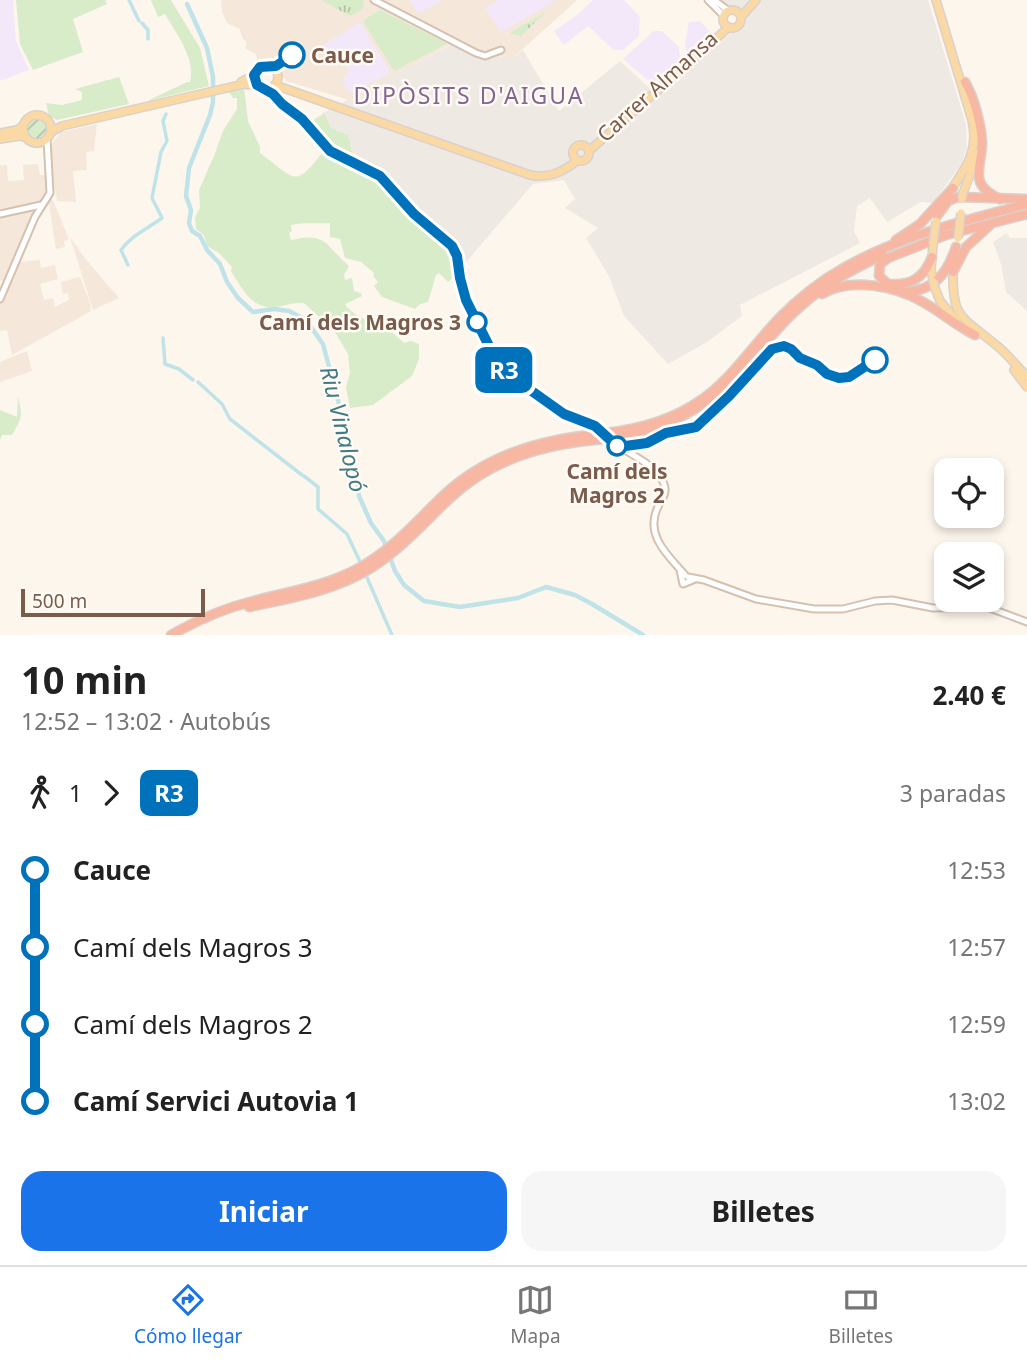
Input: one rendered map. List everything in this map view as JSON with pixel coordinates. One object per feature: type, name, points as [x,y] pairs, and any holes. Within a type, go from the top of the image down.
[{"type":"highway","points":[[965,82],[981,134],[978,176],[984,189],[1000,199]]},
{"type":"highway","points":[[171,635],[223,610],[282,597],[360,571],[413,531],[461,481],[494,460],[540,442],[605,436],[680,413],[728,377],[791,311],[807,290],[830,274],[897,240],[920,224],[953,188]]},
{"type":"highway","points":[[937,218],[948,201],[958,197],[1000,199],[1027,207]]},
{"type":"highway","points":[[791,311],[830,283],[893,251],[1027,207]]},
{"type":"highway","points":[[953,272],[961,253],[982,230],[1027,207]]},
{"type":"highway","points":[[932,257],[925,273],[913,282],[903,285],[888,284],[879,276],[878,268],[888,258],[946,235],[1000,220]]},
{"type":"highway","points":[[901,292],[920,291],[932,286],[948,268],[956,247]]},
{"type":"highway","points":[[791,311],[826,291],[841,286],[862,285],[901,292],[922,301],[975,335]]},
{"type":"highway","points":[[181,635],[226,614],[272,599]]},
{"type":"main road","name":"Carrer Almansa","points":[[588,149],[754,0]]},
{"type":"main road","points":[[939,0],[979,134],[979,150],[953,188],[937,218],[932,257],[934,285],[946,310],[1004,357],[1027,387]]},
{"type":"main road","points":[[939,0],[974,130],[973,161],[963,196],[956,247],[953,299],[965,322],[1001,349],[1027,376]]},
{"type":"main road","points":[[50,123],[264,84],[530,175],[554,175],[565,170],[575,159]]},
{"type":"main road","points":[[0,139],[19,136],[38,143],[62,126],[182,97]]},
{"type":"main road","points":[[0,134],[17,130],[27,118],[36,114],[45,117],[50,123],[49,135]]},
{"type":"main road","points":[[23,126],[25,137]]},
{"type":"main road","points":[[581,145],[588,149],[586,160],[575,159],[573,151],[576,146],[581,145]]},
{"type":"street","points":[[708,0],[731,18]]},
{"type":"street","points":[[714,0],[731,18]]},
{"type":"street","points":[[375,2],[481,55],[501,50]]},
{"type":"street","points":[[264,84],[282,104],[302,119],[330,151],[380,176],[414,214],[452,246],[457,256],[466,300],[496,360],[505,372],[564,414],[595,426],[618,447],[644,463],[657,475],[665,491],[655,514],[655,532],[661,547],[686,578],[698,578],[756,599],[814,609],[843,608],[892,600],[933,608],[988,607],[1027,622]]},
{"type":"street","points":[[0,299],[41,205],[50,193],[47,153],[49,135]]},
{"type":"street","points":[[38,143],[47,153]]},
{"type":"street","points":[[0,214],[41,205]]},
{"type":"shaded area","points":[[0,0],[13,0],[16,41],[29,70],[0,81]]},
{"type":"shaded area","points":[[221,0],[577,0],[512,59],[498,56],[485,60],[451,44],[349,100],[286,81],[272,62],[257,62],[256,54],[245,48],[247,43],[242,38],[240,29],[227,23]]},
{"type":"shaded area","points":[[410,0],[442,0],[418,14]]},
{"type":"shaded area","points":[[498,0],[554,2],[501,32],[485,8]]},
{"type":"shaded area","points":[[593,0],[624,0],[640,17],[639,36],[623,50],[614,50],[588,26],[564,45],[554,31]]},
{"type":"shaded area","points":[[716,0],[928,0],[966,124],[967,148],[960,166],[933,203],[921,202],[887,222],[870,198],[857,206],[854,231],[860,243],[740,305],[742,316],[707,342],[668,364],[624,316],[609,276],[586,238],[598,228],[565,208],[575,199],[564,180],[533,184],[461,268],[453,243],[416,214],[377,164],[353,156],[348,135],[331,128],[325,112],[452,44],[485,60],[498,56],[512,59],[523,50],[559,111],[620,61],[658,96],[746,20],[736,8],[725,8]]},
{"type":"shaded area","points":[[700,21],[710,32],[687,53],[685,43],[689,22]]},
{"type":"shaded area","points":[[361,24],[389,70],[388,74],[350,94],[342,80],[349,74],[342,60],[333,65],[322,46]]},
{"type":"shaded area","points":[[654,31],[662,31],[679,47],[680,58],[655,82],[650,82],[623,59]]},
{"type":"shaded area","points":[[97,124],[94,151],[86,152],[87,170],[73,171],[76,202],[57,201],[48,149],[61,132]]},
{"type":"shaded area","points":[[38,164],[40,175],[48,175],[46,197],[41,203],[0,213],[0,165],[7,165],[8,181],[24,180],[23,165]]},
{"type":"shaded area","points":[[52,198],[69,239],[64,241],[65,247],[56,249],[49,204],[44,204]]},
{"type":"shaded area","points":[[37,208],[8,280],[0,281],[0,215]]},
{"type":"shaded area","points":[[1007,233],[1010,238],[1027,238],[1027,311],[1006,292],[1001,264],[993,242]]},
{"type":"shaded area","points":[[70,237],[87,261],[119,298],[93,310]]},
{"type":"shaded area","points":[[40,260],[41,268],[55,265],[58,279],[40,284],[44,300],[53,298],[55,307],[69,300],[68,293],[63,294],[61,282],[80,277],[91,311],[12,355],[7,330],[0,331],[0,304],[19,262]]},
{"type":"shaded area","points":[[27,351],[32,371],[0,382],[0,362]]},
{"type":"green space","points":[[16,0],[105,0],[107,4],[73,19],[83,52],[33,70],[20,44]]},
{"type":"green space","points":[[151,0],[171,0],[200,48],[209,86],[147,101],[190,82],[191,73],[188,55],[179,38],[165,14],[158,17]]},
{"type":"green space","points":[[321,0],[363,0],[364,5],[362,10],[350,16]]},
{"type":"green space","points":[[380,10],[446,44],[394,71],[364,23],[365,19]]},
{"type":"green space","points":[[547,11],[521,36],[511,34],[511,32]]},
{"type":"green space","points":[[119,77],[129,104],[57,120],[49,116],[46,103],[62,105],[82,100],[82,92],[75,89]]},
{"type":"green space","points":[[244,87],[248,121],[260,147],[260,153],[281,170],[295,176],[301,175],[325,149],[334,158],[381,180],[410,215],[447,245],[452,253],[455,275],[448,282],[439,273],[436,275],[428,302],[415,309],[382,297],[374,286],[378,282],[373,276],[374,273],[361,262],[345,258],[340,239],[330,237],[330,223],[291,225],[291,240],[320,239],[349,266],[344,275],[345,280],[352,278],[354,291],[362,296],[345,304],[349,309],[358,316],[388,329],[404,343],[411,341],[419,344],[419,359],[412,376],[373,405],[350,408],[346,387],[350,373],[348,354],[335,332],[304,303],[267,307],[254,301],[239,284],[231,271],[232,267],[219,253],[207,246],[204,235],[196,229],[195,217],[200,208],[199,190],[223,131],[237,109],[237,98],[233,98],[228,91]]},
{"type":"green space","points":[[324,111],[331,128],[348,135],[353,156],[377,164],[383,173],[349,160],[326,142],[309,123]]},
{"type":"green space","points":[[37,119],[45,122],[48,130],[45,138],[37,141],[29,138],[26,130],[29,122]]},
{"type":"green space","points":[[18,397],[20,421],[12,435],[2,435],[0,440],[0,410],[17,417]]},
{"type":"waterway","points":[[129,0],[139,21]]},
{"type":"waterway","name":"Riu Vinalopó","points":[[187,4],[207,48],[213,77],[210,115],[189,168],[186,196],[191,210],[189,223],[192,231],[200,236],[207,250],[220,264],[227,282],[238,298],[253,312],[274,309],[289,311],[306,320],[323,344],[352,453],[359,496],[404,585],[424,601],[460,607],[518,598],[546,587],[575,595],[643,635]]},
{"type":"waterway","points":[[142,23],[148,30],[148,39]]},
{"type":"waterway","points":[[128,265],[121,250],[135,236],[162,218],[152,198],[161,152],[167,141],[163,121],[166,114]]},
{"type":"waterway","points":[[163,338],[165,364],[179,369],[193,380]]},
{"type":"waterway","points":[[198,382],[222,404],[230,419],[302,475]]},
{"type":"waterway","points":[[304,476],[318,487],[318,509],[347,534],[362,566]]},
{"type":"waterway","points":[[365,573],[392,635]]},
{"type":"bus line","name":"R3","points":[[292,55],[276,66],[260,67],[254,75],[257,85],[273,94],[302,119],[330,151],[374,171],[414,214],[452,246],[457,256],[461,286],[470,310],[505,372],[564,414],[595,426],[618,447],[647,443],[666,433],[696,427],[772,349],[784,346],[791,349],[800,358],[839,378],[849,377],[875,360]]},
{"type":"place","name":"Cauce","points":[[292,55]]},
{"type":"place","name":"Camí dels Magros 3","points":[[477,322]]},
{"type":"place","name":"Camí dels Magros 2","points":[[617,446]]},
{"type":"district","name":"DIPÒSITS D'AIGUA","points":[[469,95]]}]
